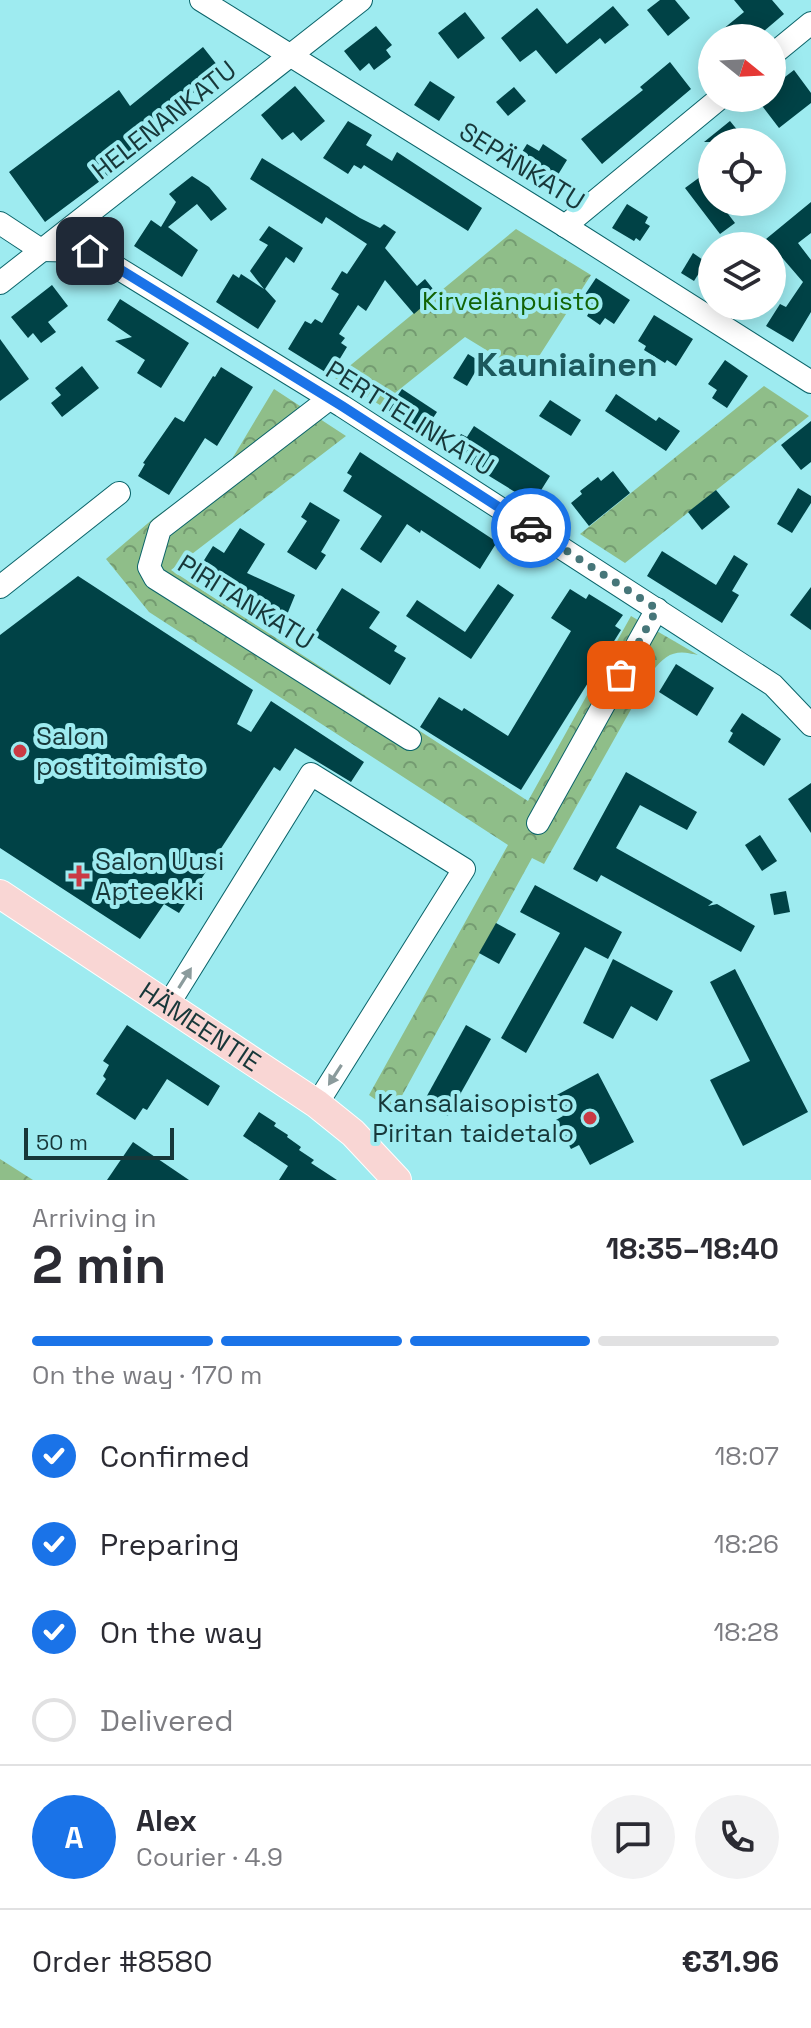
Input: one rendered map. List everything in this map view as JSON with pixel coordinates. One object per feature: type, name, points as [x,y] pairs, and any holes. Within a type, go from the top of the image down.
[{"type":"main road","name":"HÄMEENTIE","points":[[0,894],[317,1104],[353,1133],[388,1178]]},
{"type":"street","name":"SEPÄNKATU","points":[[201,0],[811,382]]},
{"type":"street","name":"HELENANKATU","points":[[0,283],[361,0]]},
{"type":"street","points":[[786,44],[811,23]]},
{"type":"street","points":[[565,226],[703,112]]},
{"type":"street","points":[[0,223],[41,250]]},
{"type":"street","name":"PERTTELINKATU","points":[[41,250],[90,251],[329,399],[773,685],[811,725]]},
{"type":"street","name":"PIRITANKATU","points":[[329,399],[160,529],[149,567],[155,578],[410,739]]},
{"type":"street","points":[[0,587],[119,493]]},
{"type":"street","points":[[538,823],[657,609]]},
{"type":"street","points":[[168,1005],[311,774],[464,869],[317,1104]]},
{"type":"green space","name":"Kirvelänpuisto","points":[[516,229],[591,275],[527,375],[465,337],[380,405],[335,378]]},
{"type":"green space","points":[[764,386],[809,416],[625,563],[580,534]]},
{"type":"green space","points":[[274,389],[346,436],[171,570],[528,801],[631,616],[698,655],[684,652],[672,654],[652,672],[544,864],[532,858],[393,1112],[369,1095],[508,845],[149,612],[106,559],[154,518],[229,464]]},
{"type":"green space","points":[[0,1159],[33,1180],[0,1180]]},
{"type":"building","points":[[660,0],[675,0],[690,18],[668,36],[647,10]]},
{"type":"building","points":[[734,0],[772,0],[784,14],[772,24],[729,24],[744,12]]},
{"type":"building","points":[[613,6],[629,25],[605,44],[600,38],[556,74],[536,50],[520,62],[501,38],[537,8],[567,44]]},
{"type":"building","points":[[465,12],[485,38],[458,59],[438,33]]},
{"type":"building","points":[[376,26],[392,45],[386,50],[391,57],[374,70],[369,63],[360,71],[344,51]]},
{"type":"building","points":[[203,47],[221,70],[148,130],[155,140],[45,222],[9,172],[119,90],[130,106]]},
{"type":"building","points":[[670,62],[691,89],[602,164],[581,139],[643,90],[640,87]]},
{"type":"building","points":[[794,70],[811,93],[811,103],[779,128],[767,112],[786,112],[786,76]]},
{"type":"building","points":[[430,81],[455,97],[439,121],[414,105]]},
{"type":"building","points":[[295,86],[325,121],[301,141],[293,132],[282,140],[261,115]]},
{"type":"building","points":[[514,87],[526,101],[508,116],[496,102]]},
{"type":"building","points":[[348,121],[372,135],[366,145],[392,161],[397,152],[482,208],[468,231],[364,165],[361,169],[354,165],[348,174],[323,158]]},
{"type":"building","points":[[730,121],[736,128],[721,128]]},
{"type":"building","points":[[527,144],[539,151],[543,144],[567,160],[556,178],[548,172],[540,185],[512,168]]},
{"type":"building","points":[[262,158],[360,218],[380,228],[384,224],[396,232],[385,248],[417,286],[425,279],[437,294],[414,314],[385,280],[366,311],[358,305],[339,334],[345,338],[341,343],[347,347],[330,375],[288,349],[305,321],[311,324],[315,319],[322,323],[339,294],[331,289],[342,271],[347,274],[367,244],[326,217],[322,224],[250,179]]},
{"type":"building","points":[[192,176],[209,187],[227,209],[211,221],[197,204],[168,227],[198,250],[182,277],[134,246],[151,220],[161,227],[176,202],[169,194]]},
{"type":"building","points":[[698,178],[698,205],[685,188]]},
{"type":"building","points":[[811,202],[811,233],[798,243],[811,260],[811,312],[793,342],[766,326],[770,320],[786,320],[786,307],[803,282],[786,262],[786,232],[775,232]]},
{"type":"building","points":[[627,204],[648,217],[645,223],[650,226],[640,241],[636,238],[634,241],[612,228]]},
{"type":"building","points":[[706,216],[730,216],[735,223],[718,232]]},
{"type":"building","points":[[269,226],[303,248],[294,263],[286,257],[265,289],[276,301],[258,329],[216,302],[233,274],[239,278],[241,274],[264,289],[250,271],[268,245],[259,240]]},
{"type":"building","points":[[693,253],[698,256],[698,275],[694,281],[681,273]]},
{"type":"building","points":[[596,278],[630,300],[614,324],[605,318],[600,325],[587,316],[591,309],[580,302]]},
{"type":"building","points":[[52,285],[68,306],[48,322],[56,332],[41,343],[33,333],[28,338],[11,317]]},
{"type":"building","points":[[120,299],[189,343],[161,388],[137,373],[145,360],[115,341],[132,337],[107,320]]},
{"type":"building","points":[[654,315],[693,339],[676,366],[644,350],[646,346],[638,341]]},
{"type":"building","points":[[0,339],[29,379],[0,401]]},
{"type":"building","points":[[468,354],[481,362],[467,386],[453,378]]},
{"type":"building","points":[[725,360],[748,376],[727,408],[712,398],[717,390],[708,384]]},
{"type":"building","points":[[82,366],[99,388],[62,417],[51,403],[61,395],[55,388]]},
{"type":"building","points":[[221,367],[253,387],[217,446],[205,438],[169,495],[138,476],[143,463],[175,417],[184,422]]},
{"type":"building","points":[[402,389],[437,412],[423,433],[388,410]]},
{"type":"building","points":[[616,394],[656,421],[659,417],[680,431],[666,451],[605,411]]},
{"type":"building","points":[[550,400],[581,420],[571,436],[539,416]]},
{"type":"building","points":[[811,421],[811,462],[801,470],[781,445]]},
{"type":"building","points":[[474,426],[550,476],[533,503],[450,452],[461,434],[467,437]]},
{"type":"building","points":[[360,452],[497,542],[480,569],[407,524],[381,563],[360,549],[382,516],[343,491],[352,476],[347,473]]},
{"type":"building","points":[[613,471],[630,493],[589,526],[571,503],[582,494],[580,491],[598,477],[601,481]]},
{"type":"building","points":[[798,488],[811,496],[811,503],[792,533],[777,524]]},
{"type":"building","points":[[716,490],[730,507],[702,530],[688,512]]},
{"type":"building","points":[[310,502],[340,520],[321,552],[326,555],[316,570],[287,552],[307,521],[301,517]]},
{"type":"building","points":[[240,528],[265,544],[247,573],[295,595],[282,627],[254,614],[260,601],[201,565],[213,546],[224,553]]},
{"type":"building","points":[[662,551],[716,585],[734,555],[748,564],[732,591],[739,595],[722,623],[647,576]]},
{"type":"building","points":[[78,576],[253,690],[237,724],[251,732],[271,701],[364,762],[351,782],[295,748],[280,771],[274,767],[179,913],[164,904],[140,939],[0,848],[0,635]]},
{"type":"building","points":[[498,584],[514,595],[471,659],[406,616],[417,600],[465,632]]},
{"type":"building","points":[[811,587],[811,630],[790,615]]},
{"type":"building","points":[[342,588],[380,612],[369,628],[397,646],[394,651],[406,658],[390,685],[313,635]]},
{"type":"building","points":[[570,589],[586,599],[589,594],[623,615],[615,626],[621,630],[521,790],[420,727],[439,697],[462,711],[464,708],[508,736],[571,631],[551,618]]},
{"type":"building","points":[[676,664],[714,688],[697,716],[659,692]]},
{"type":"building","points":[[742,713],[781,739],[764,766],[728,742],[733,733],[730,731]]},
{"type":"building","points":[[626,772],[697,812],[687,830],[640,805],[616,848],[713,902],[708,906],[717,904],[755,926],[741,952],[601,875],[597,882],[573,869]]},
{"type":"building","points":[[811,783],[811,833],[788,799]]},
{"type":"building","points":[[760,835],[777,861],[762,871],[745,845]]},
{"type":"building","points":[[535,885],[622,932],[608,959],[585,947],[526,1053],[501,1038],[560,933],[520,912]]},
{"type":"building","points":[[786,891],[790,912],[774,915],[770,894]]},
{"type":"building","points":[[496,923],[516,934],[499,964],[479,953]]},
{"type":"building","points":[[613,959],[673,991],[657,1021],[631,1006],[613,1039],[583,1023]]},
{"type":"building","points":[[735,969],[808,1112],[743,1146],[710,1080],[750,1061],[710,982]]},
{"type":"building","points":[[127,1025],[220,1086],[208,1106],[167,1079],[147,1110],[143,1108],[135,1120],[96,1094],[106,1079],[103,1076],[109,1065],[103,1061]]},
{"type":"building","points":[[466,1025],[491,1039],[448,1116],[423,1103]]},
{"type":"building","name":"Kansalaisopisto Piritan taidetalo","points":[[598,1073],[634,1142],[590,1165],[579,1145],[571,1149],[556,1120],[563,1116],[553,1097]]},
{"type":"building","points":[[259,1112],[276,1123],[274,1126],[301,1147],[299,1150],[314,1160],[311,1163],[337,1180],[279,1180],[288,1166],[243,1136]]},
{"type":"building","points":[[133,1142],[189,1180],[107,1180]]},
{"type":"way so far","points":[[531,528],[657,609],[621,675]]},
{"type":"place","name":"Salon postitoimisto","points":[[20,751]]},
{"type":"place","name":"Salon Uusi Apteekki","points":[[79,876]]},
{"type":"place","name":"Kansalaisopisto Piritan taidetalo","points":[[590,1118]]},
{"type":"district","name":"Kauniainen","points":[[567,364]]},
{"type":"route","points":[[90,251],[342,406],[531,528]]}]
